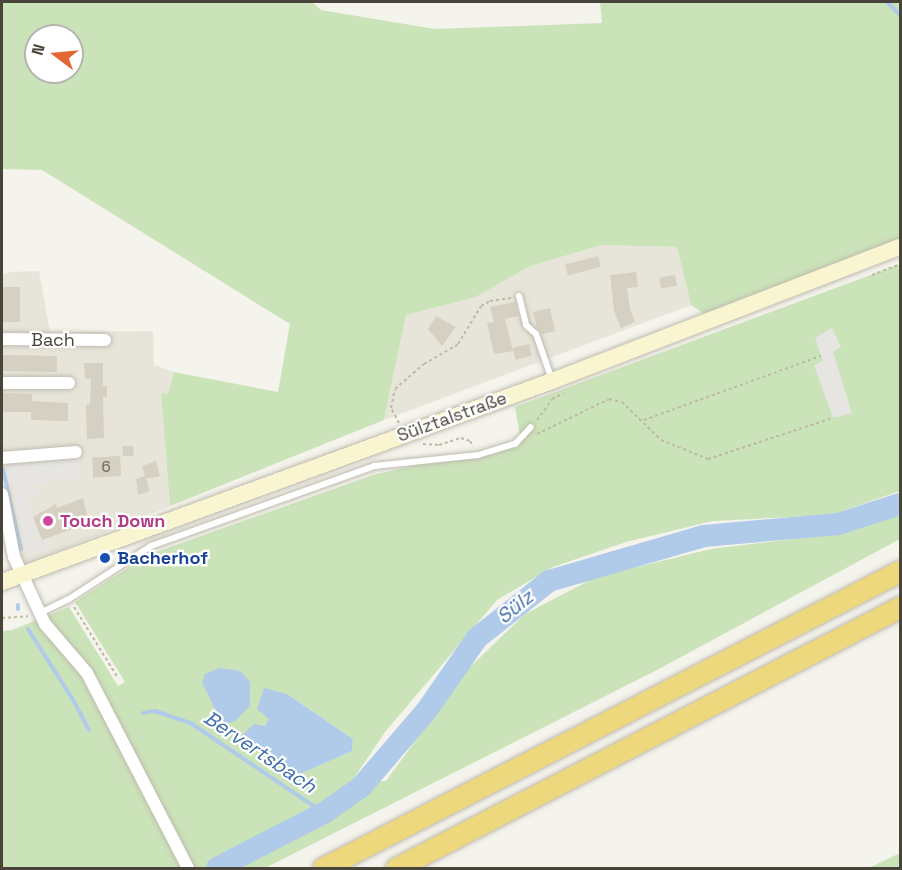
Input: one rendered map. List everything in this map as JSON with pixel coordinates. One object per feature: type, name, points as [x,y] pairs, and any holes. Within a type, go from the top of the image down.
[{"type":"highway","points":[[323,868],[900,571]]},
{"type":"highway","points":[[396,868],[900,607]]},
{"type":"main road","name":"Sülztalstraße","points":[[2,582],[552,381],[900,248]]},
{"type":"street","name":"Bach","points":[[2,339],[105,340]]},
{"type":"street","points":[[2,383],[69,383]]},
{"type":"street","points":[[2,458],[76,452]]},
{"type":"street","points":[[2,494],[14,557],[45,624],[87,674],[188,868]]},
{"type":"lane","points":[[519,296],[526,325],[536,334],[552,381]]},
{"type":"lane","points":[[40,613],[69,599],[151,546],[374,466],[478,455],[515,444],[531,427]]},
{"type":"path","points":[[399,423],[391,408],[395,389],[424,364],[458,344],[481,306],[490,301],[519,296]]},
{"type":"path","points":[[644,420],[821,356]]},
{"type":"path","points":[[515,444],[609,399],[622,402],[644,420],[662,440],[708,459],[833,418]]},
{"type":"path","points":[[418,441],[426,445],[439,446],[461,438],[470,441],[478,455]]},
{"type":"path","points":[[69,599],[118,678]]},
{"type":"path","points":[[2,618],[40,613]]},
{"type":"shaded area","points":[[602,245],[677,247],[691,305],[384,420],[406,315],[476,297],[530,266]]},
{"type":"shaded area","points":[[39,271],[50,332],[153,331],[154,365],[174,372],[168,394],[161,394],[170,506],[24,565],[2,469],[2,275],[11,272]]},
{"type":"shaded area","points":[[832,328],[841,347],[833,352],[852,413],[833,418],[814,365],[823,361],[815,338]]},
{"type":"shaded area","points":[[77,456],[80,479],[50,481],[36,485],[38,494],[26,499],[41,540],[50,538],[52,548],[27,556],[7,463]]},
{"type":"green space","points":[[2,2],[312,2],[321,10],[435,29],[602,23],[600,2],[900,2],[900,240],[706,315],[691,305],[677,247],[602,245],[530,266],[476,297],[406,315],[384,420],[170,506],[161,393],[168,394],[174,372],[278,392],[290,324],[42,170],[2,169]]},
{"type":"green space","points":[[900,264],[900,491],[830,515],[713,521],[626,542],[553,567],[497,600],[385,732],[352,781],[386,781],[467,670],[525,614],[596,577],[711,549],[827,535],[900,514],[900,539],[655,671],[265,868],[2,868],[2,631],[12,630],[69,607],[118,686],[125,682],[75,602],[148,555],[373,475],[521,441],[515,407]],"holes":[[[250,682],[209,694],[202,683]],[[287,694],[353,739],[352,751],[300,774],[239,739],[265,726]]]},
{"type":"green space","points":[[900,853],[900,868],[869,868]]},
{"type":"water","points":[[220,668],[240,671],[250,682],[250,706],[235,721],[223,725],[202,683],[205,674]]},
{"type":"water","points":[[264,688],[287,694],[353,739],[352,751],[300,774],[238,739],[254,724],[265,726],[269,719],[257,709]]},
{"type":"building","points":[[598,256],[601,267],[568,275],[565,265]]},
{"type":"building","points":[[636,272],[638,287],[627,288],[630,309],[635,322],[621,328],[614,311],[610,275]]},
{"type":"building","points":[[675,275],[677,286],[661,289],[659,278]]},
{"type":"building","points":[[2,287],[20,287],[20,322],[2,322]]},
{"type":"building","points":[[515,302],[518,316],[505,319],[513,351],[494,354],[487,323],[494,322],[490,307]]},
{"type":"building","points":[[550,308],[555,331],[542,334],[537,328],[533,312]]},
{"type":"building","points":[[436,316],[456,327],[442,346],[428,329]]},
{"type":"building","points":[[529,344],[532,356],[515,360],[513,348]]},
{"type":"building","points":[[2,355],[57,356],[57,372],[2,371]]},
{"type":"building","points":[[84,363],[103,363],[103,386],[107,386],[107,397],[103,397],[104,438],[87,439],[86,405],[90,404],[91,379],[85,379]]},
{"type":"building","points":[[2,393],[32,394],[32,401],[68,403],[68,421],[31,420],[31,412],[2,412]]},
{"type":"building","points":[[122,446],[133,446],[134,456],[123,456]]},
{"type":"building","points":[[120,456],[121,476],[93,477],[92,457]]},
{"type":"building","points":[[156,461],[160,476],[146,479],[150,491],[138,495],[136,479],[145,476],[142,466]]},
{"type":"building","points":[[83,498],[89,523],[42,540],[33,517],[56,504],[57,508]]},
{"type":"waterway","points":[[887,2],[900,15]]},
{"type":"waterway","name":"Bervertsbach","points":[[3,469],[21,549]]},
{"type":"waterway","name":"Sülz","points":[[217,868],[324,813],[361,787],[427,710],[477,638],[549,581],[704,536],[838,524],[900,504]]},
{"type":"waterway","name":"Bervertsbach","points":[[28,629],[72,698],[89,730]]},
{"type":"waterway","name":"Bervertsbach","points":[[143,713],[155,711],[192,724],[324,813]]},
{"type":"place","name":"Touch Down","points":[[48,521]]},
{"type":"place","name":"Bacherhof","points":[[105,558]]}]
